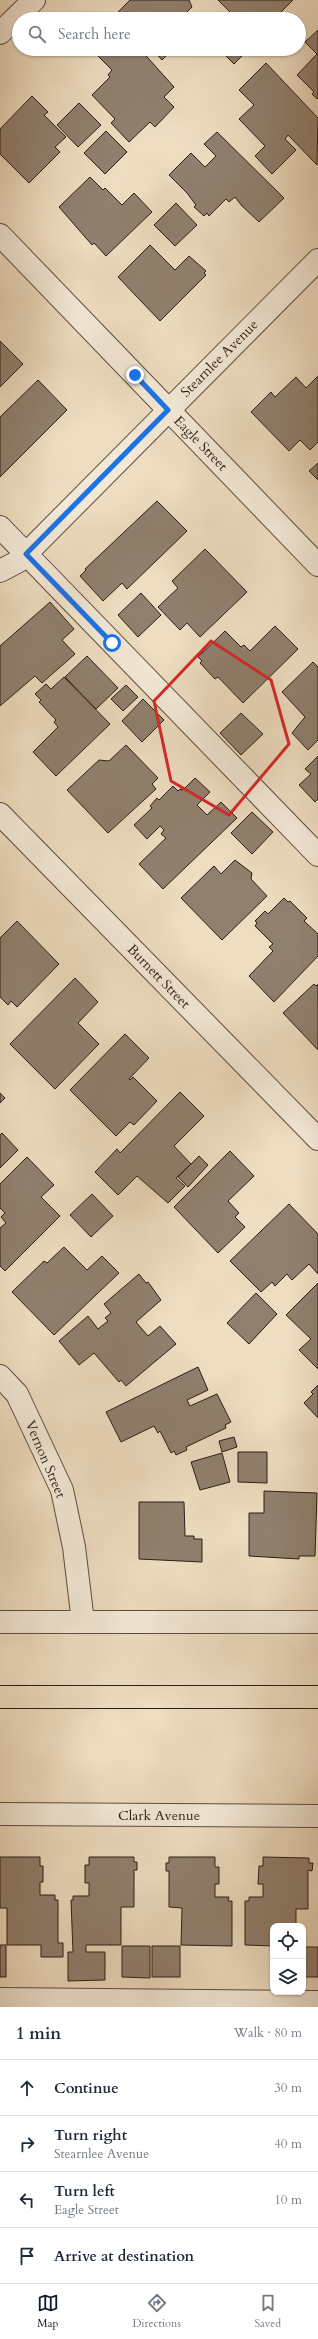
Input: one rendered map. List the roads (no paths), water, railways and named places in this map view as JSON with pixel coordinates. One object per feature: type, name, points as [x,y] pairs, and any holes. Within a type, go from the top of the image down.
[{"type":"main road","points":[[0,1697],[318,1697]]},
{"type":"street","points":[[22,12],[34,0]]},
{"type":"street","points":[[0,33],[12,21]]},
{"type":"street","name":"Eagle Street","points":[[0,235],[318,565]]},
{"type":"street","name":"Stearnlee Avenue","points":[[0,571],[19,561],[318,260]]},
{"type":"street","points":[[0,527],[318,855]]},
{"type":"street","name":"Burnett Street","points":[[0,814],[318,1139]]},
{"type":"street","name":"Vernon Street","points":[[0,1376],[17,1394],[62,1490],[74,1547],[83,1622]]},
{"type":"street","points":[[0,1622],[318,1622]]},
{"type":"street","name":"Clark Avenue","points":[[0,1814],[318,1816]]},
{"type":"street","points":[[0,1999],[318,2002]]}]
